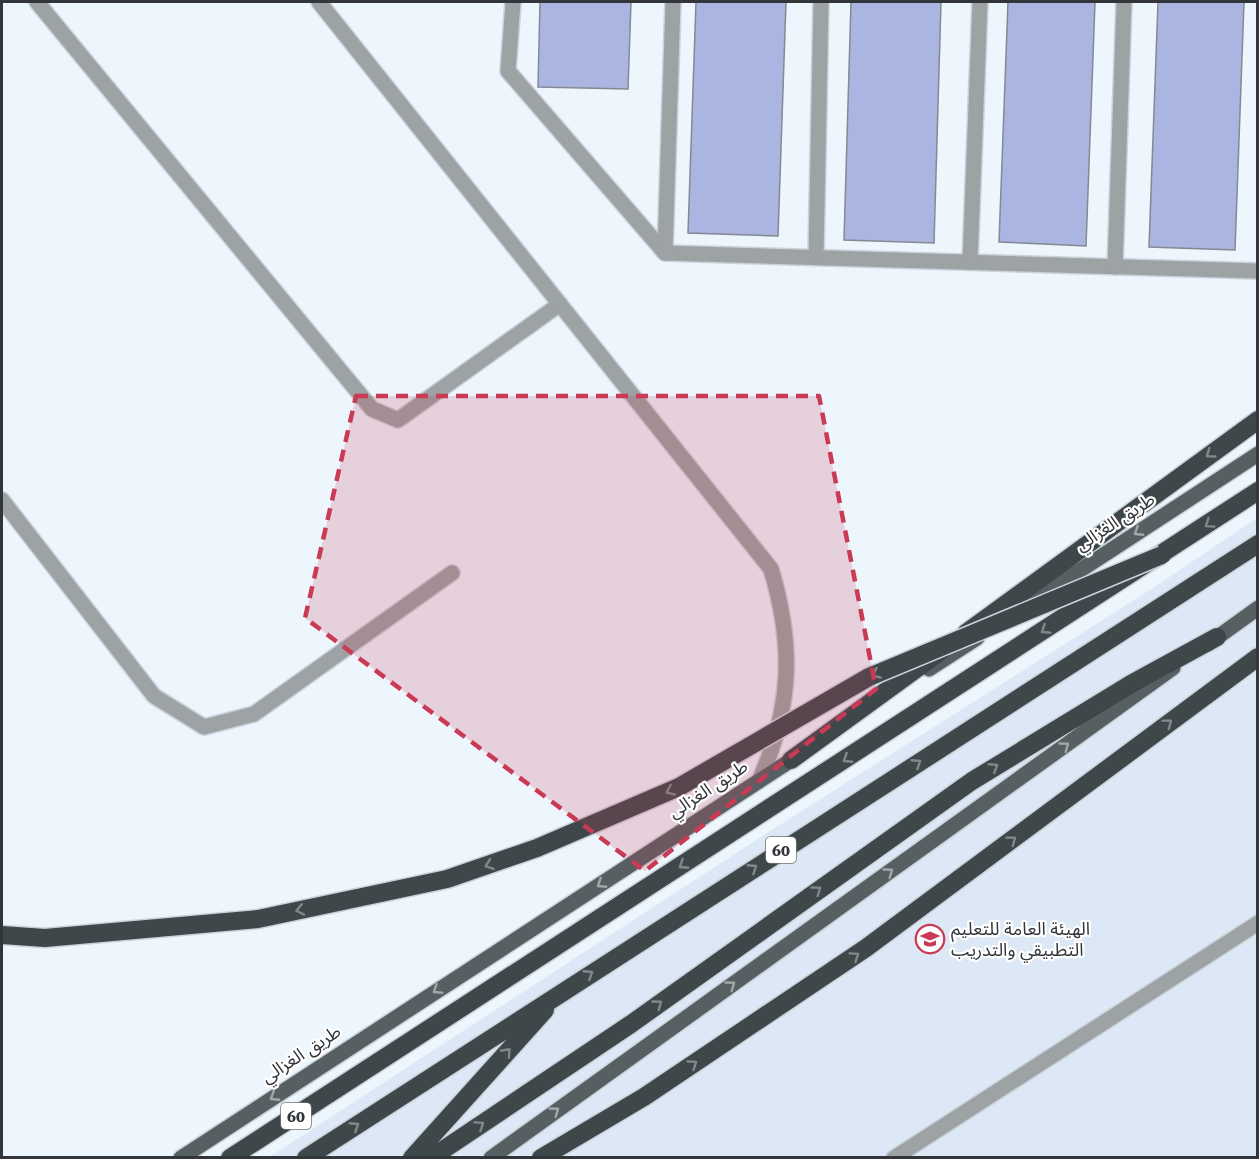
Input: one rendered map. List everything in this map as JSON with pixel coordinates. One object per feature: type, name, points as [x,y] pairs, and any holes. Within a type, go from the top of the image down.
[{"type":"highway","points":[[791,760],[1257,420]]},
{"type":"highway","name":"60","points":[[230,1158],[1162,555],[1257,491]]},
{"type":"highway","name":"60","points":[[306,1158],[1257,544]]},
{"type":"highway","points":[[2,935],[45,938],[258,919],[447,879],[537,848],[679,787],[869,677],[1162,555]]},
{"type":"highway","points":[[431,1158],[631,1024],[972,781],[1131,684],[1217,637]]},
{"type":"highway","points":[[541,1158],[644,1097],[866,948],[1257,657]]},
{"type":"highway","points":[[412,1158],[564,990]]},
{"type":"main road","name":"طريق الغزالي","points":[[181,1158],[1257,454]]},
{"type":"main road","points":[[491,1158],[1257,608]]},
{"type":"lane","points":[[37,2],[372,410],[398,420],[560,304]]},
{"type":"lane","points":[[319,2],[771,569],[786,630],[786,692],[771,753],[759,781]]},
{"type":"lane","points":[[513,2],[508,71],[665,253],[1257,271]]},
{"type":"lane","points":[[665,253],[673,2]]},
{"type":"lane","points":[[816,257],[821,2]]},
{"type":"lane","points":[[970,262],[980,2]]},
{"type":"lane","points":[[1115,267],[1124,2]]},
{"type":"lane","points":[[2,500],[153,696],[204,726],[254,714],[452,573]]},
{"type":"lane","points":[[894,1158],[1257,923]]},
{"type":"highlighted area","points":[[356,396],[819,396],[876,689],[645,871],[305,618]]},
{"type":"shaded area","name":"الهيئة العامة للتعليم التطبيقي والتدريب","points":[[1257,518],[1257,1157],[268,1158],[767,833],[1153,588]]},
{"type":"building","points":[[540,2],[631,2],[628,89],[538,87]]},
{"type":"building","points":[[696,2],[786,2],[778,236],[688,233]]},
{"type":"building","points":[[851,2],[941,2],[934,243],[844,240]]},
{"type":"building","points":[[1008,2],[1095,2],[1086,246],[999,242]]},
{"type":"building","points":[[1158,2],[1244,2],[1235,250],[1149,247]]},
{"type":"place","name":"الهيئة العامة للتعليم التطبيقي والتدريب","points":[[930,939]]}]
